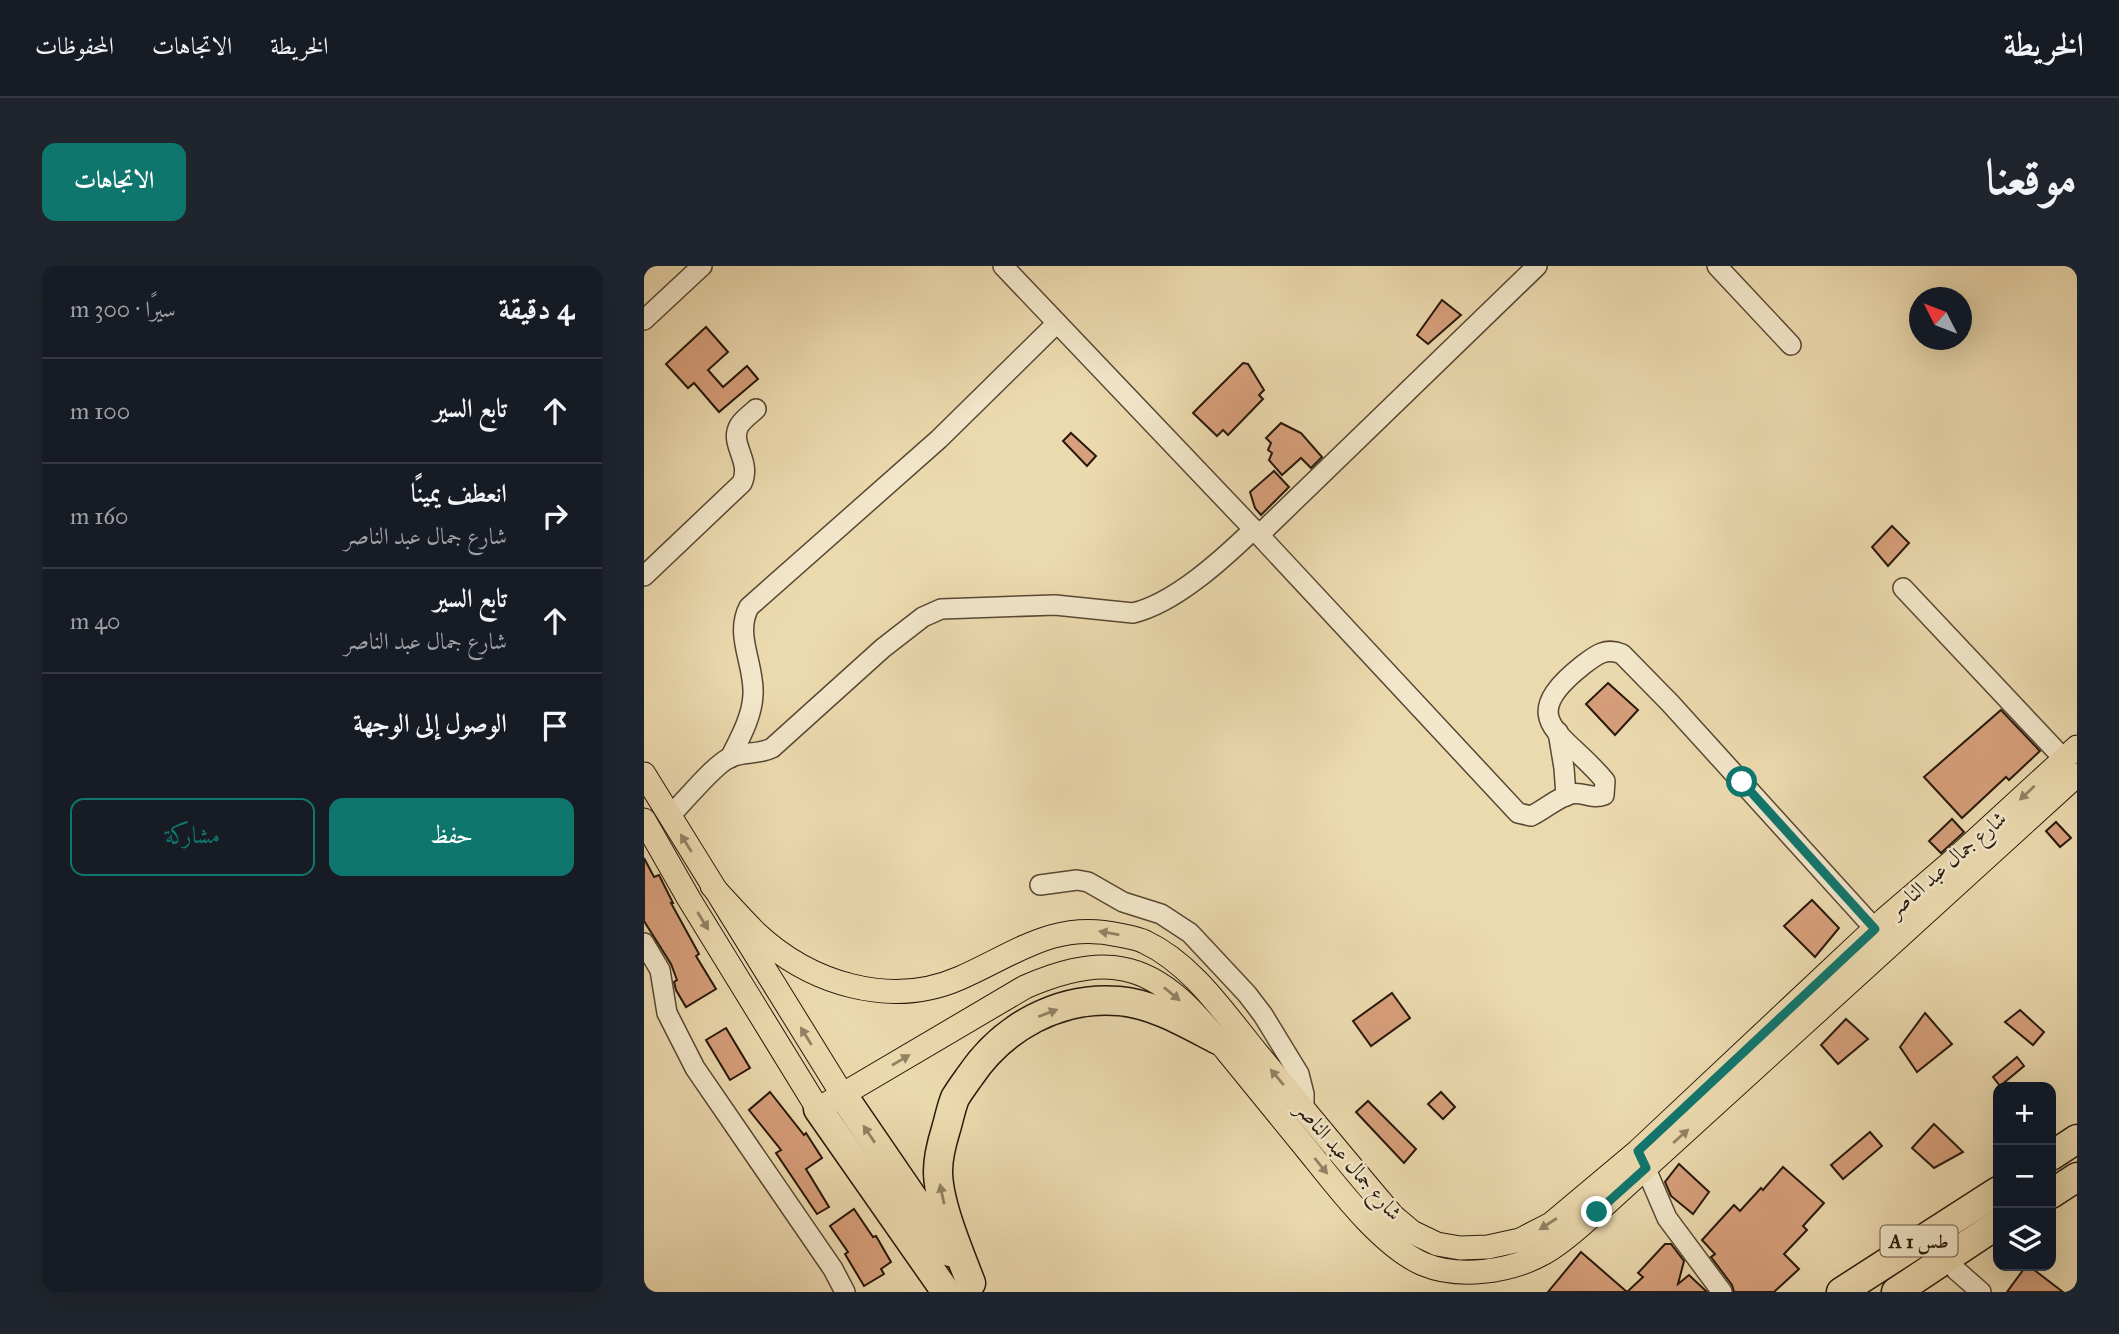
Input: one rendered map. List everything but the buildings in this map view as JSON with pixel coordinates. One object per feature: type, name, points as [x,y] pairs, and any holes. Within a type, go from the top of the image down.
[{"type":"highway","points":[[964,1289],[941,1195],[938,1171],[955,1098],[981,1061],[1000,1040],[1047,1012],[1097,1001],[1121,1001],[1146,1007],[1218,1040]]},
{"type":"highway","points":[[830,1102],[964,1289]]},
{"type":"highway","points":[[2056,1153],[2077,1139]]},
{"type":"highway","name":"A 1 طس","points":[[1841,1292],[1993,1194]]},
{"type":"highway","points":[[1896,1292],[1993,1228]]},
{"type":"highway","points":[[1935,1292],[1993,1230]]},
{"type":"main road","name":"شارع جمال عبد الناصر","points":[[830,1102],[1026,987],[1050,976],[1073,971],[1123,968],[1164,987],[1178,998],[1218,1040],[1345,1196],[1403,1253],[1424,1264],[1450,1271],[1483,1271],[1519,1264],[1543,1254],[1597,1212],[1642,1159],[1875,929],[2073,760]]},
{"type":"main road","name":"شارع جمال عبد الناصر","points":[[712,886],[756,933],[771,945],[828,980],[869,990],[912,991],[935,988],[1056,934],[1103,931],[1143,941],[1178,962],[1213,1000],[1393,1216],[1412,1232],[1437,1244],[1460,1248],[1488,1247],[1520,1240],[1551,1224],[1642,1159],[2073,760]]},
{"type":"main road","points":[[644,774],[712,886],[830,1102]]},
{"type":"main road","points":[[644,820],[690,900],[830,1102]]},
{"type":"street","points":[[644,320],[702,266]]},
{"type":"street","points":[[1003,266],[1518,813],[1531,816],[1575,793],[1592,798],[1605,795],[1606,785],[1602,777],[1558,732],[1549,720],[1547,711],[1557,688],[1598,653],[1611,651],[1622,654],[1875,929]]},
{"type":"street","points":[[730,758],[765,752],[772,748],[911,625],[941,609],[1055,605],[1133,613],[1181,589],[1256,532],[1537,266]]},
{"type":"street","points":[[1717,266],[1791,345]]},
{"type":"street","points":[[669,817],[730,758],[750,714],[753,679],[742,626],[749,607],[939,439],[1057,323]]},
{"type":"street","points":[[644,576],[742,483],[746,469],[737,431],[756,409]]},
{"type":"street","points":[[1903,588],[2073,760]]},
{"type":"street","points":[[1558,732],[1566,778],[1566,796]]},
{"type":"street","points":[[1040,885],[1077,880],[1088,882],[1123,902],[1161,914],[1190,933],[1263,1015],[1299,1073],[1304,1109]]},
{"type":"street","points":[[644,943],[660,970],[667,1013],[695,1068],[845,1292]]},
{"type":"street","points":[[1642,1159],[1667,1217],[1722,1292]]},
{"type":"street","points":[[1956,1270],[1981,1292]]},
{"type":"route","points":[[1597,1212],[1646,1168],[1638,1151],[1875,929],[1742,782]]}]
